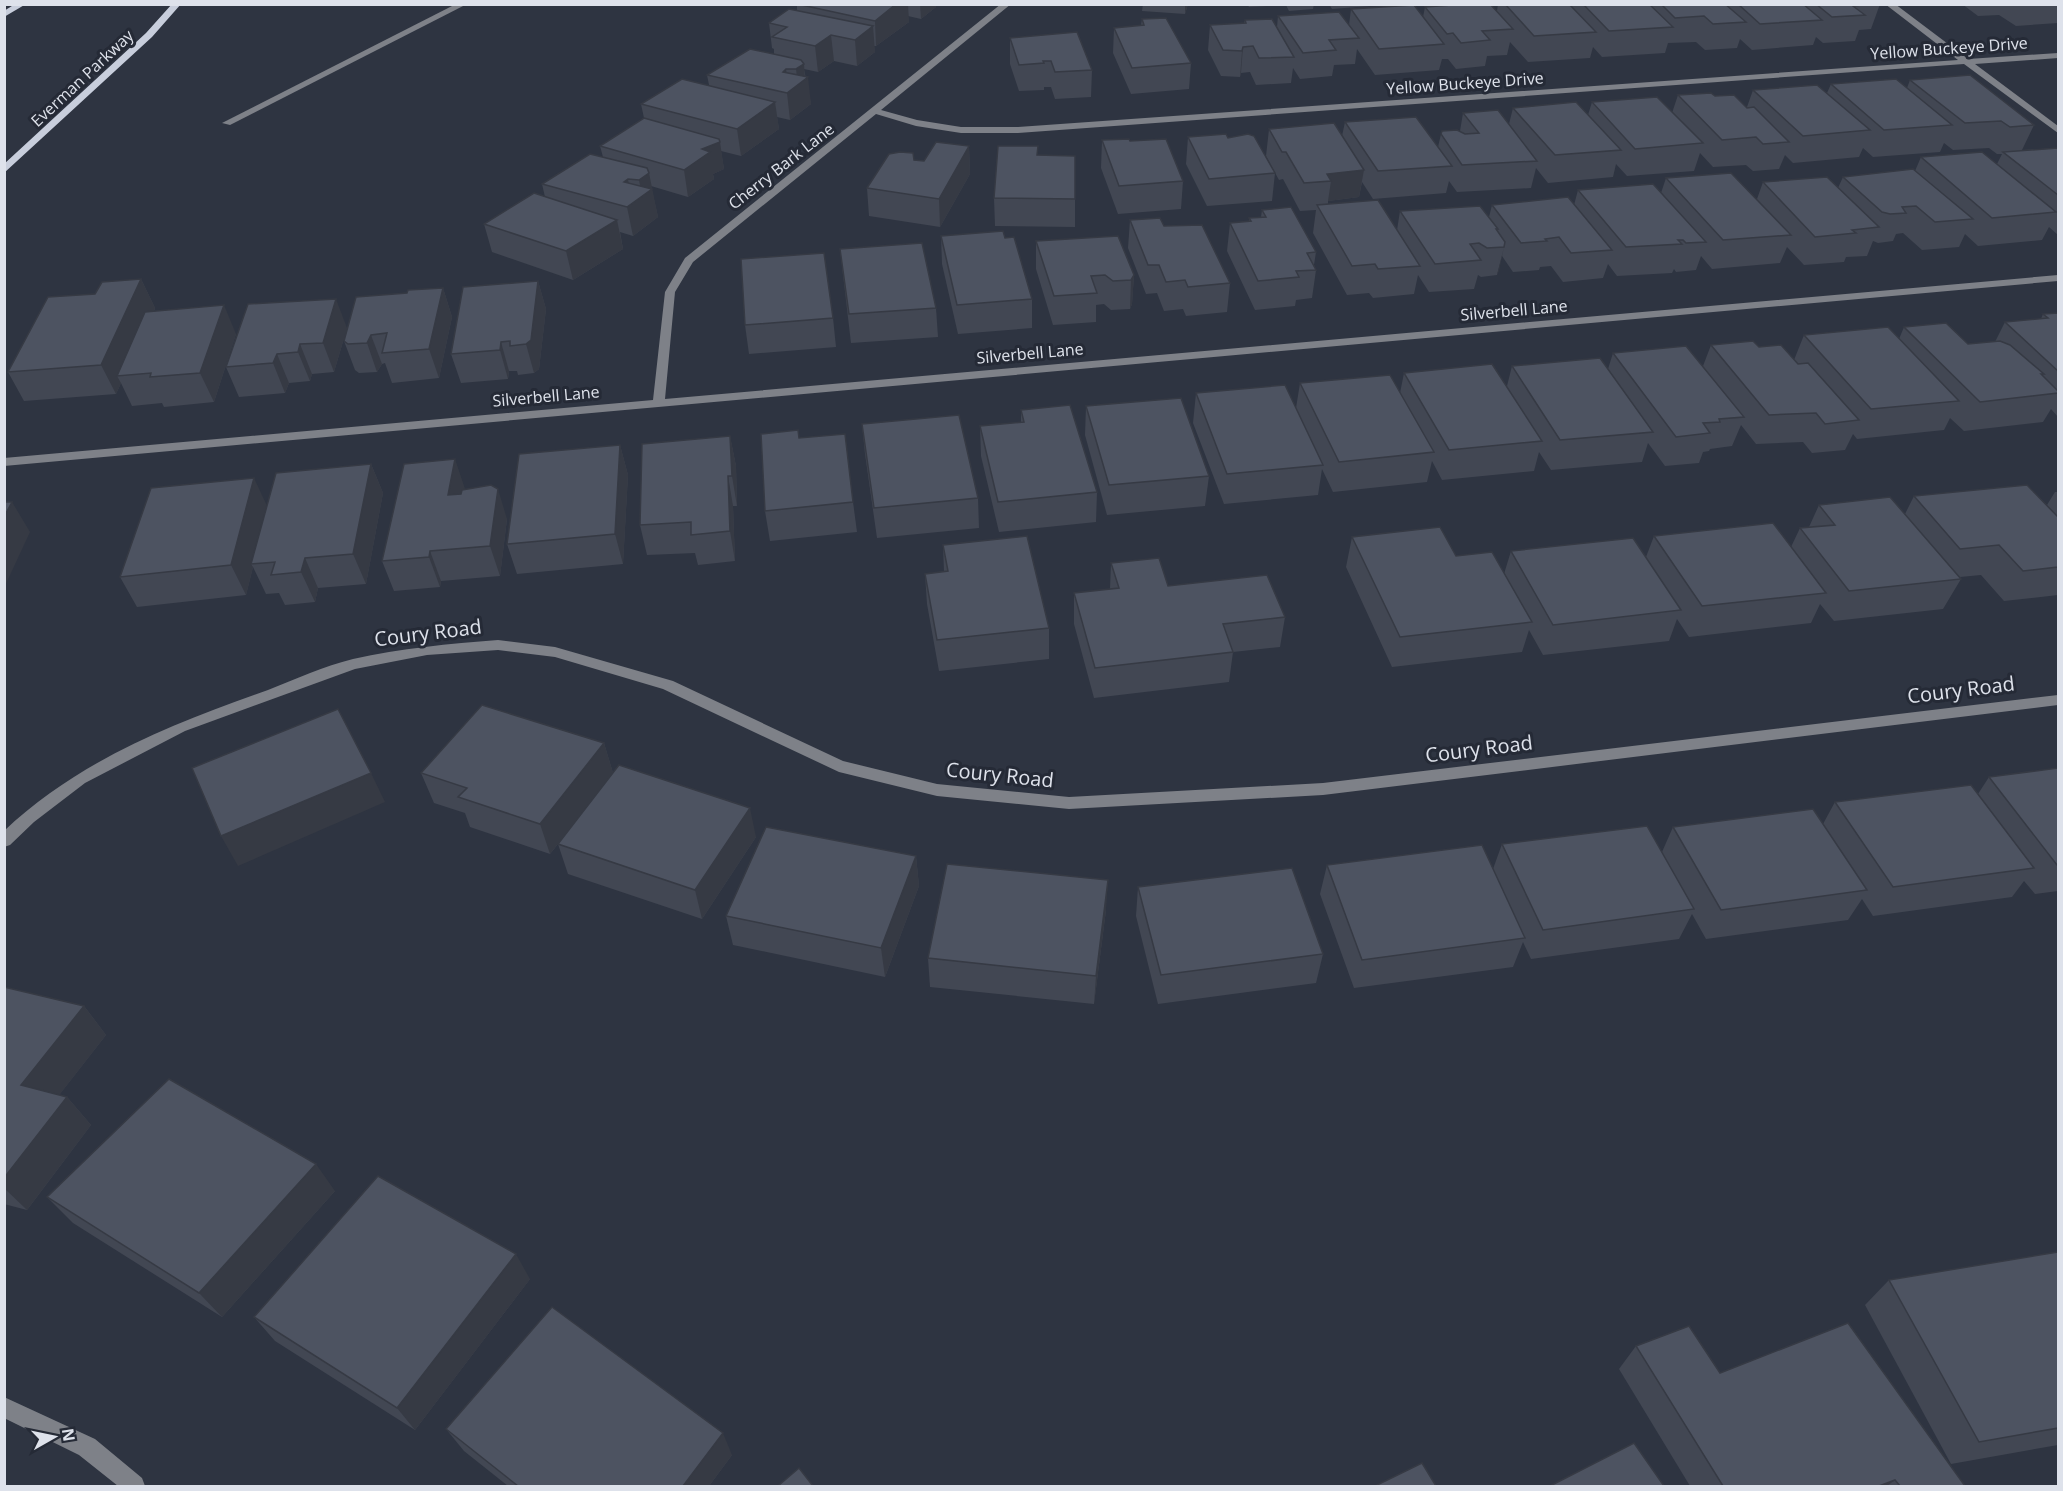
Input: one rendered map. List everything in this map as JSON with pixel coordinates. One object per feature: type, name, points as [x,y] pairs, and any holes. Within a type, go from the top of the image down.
[{"type":"main road","points":[[4,15],[22,4]]},
{"type":"main road","name":"Everman Parkway","points":[[4,170],[149,35],[177,4]]},
{"type":"street","points":[[227,123],[463,4]]},
{"type":"street","name":"Cherry Bark Lane","points":[[659,402],[664,328],[670,292],[688,260],[1007,4]]},
{"type":"street","points":[[1889,4],[2058,130]]},
{"type":"street","name":"Yellow Buckeye Drive","points":[[875,111],[916,123],[962,130],[1018,130],[2058,55]]},
{"type":"street","name":"Silverbell Lane","points":[[4,462],[2058,278]]},
{"type":"street","name":"Coury Road","points":[[4,841],[28,818],[80,779],[180,727],[353,664],[427,650],[498,645],[555,652],[668,685],[839,766],[937,790],[1069,803],[1323,789],[2058,700]]},
{"type":"street","points":[[4,1407],[87,1447],[134,1486]]},
{"type":"building","points":[[797,4],[896,4],[875,21]]},
{"type":"building","points":[[1490,4],[1513,29],[1482,31],[1490,40],[1461,43],[1453,33],[1447,34],[1425,7]]},
{"type":"building","points":[[1505,4],[1569,4],[1596,32],[1534,36]]},
{"type":"building","points":[[1583,4],[1649,4],[1673,27],[1609,31]]},
{"type":"building","points":[[1661,4],[1725,4],[1746,22],[1713,24],[1704,16],[1675,18]]},
{"type":"building","points":[[1738,4],[1803,4],[1822,20],[1760,24]]},
{"type":"building","points":[[1816,4],[1871,4],[1853,6],[1865,15],[1832,17]]},
{"type":"building","points":[[1414,5],[1444,44],[1379,49],[1351,9]]},
{"type":"building","points":[[789,9],[873,26],[855,40],[831,35],[815,46],[772,37],[787,27],[769,23]]},
{"type":"building","points":[[1339,12],[1359,38],[1329,40],[1336,50],[1303,53],[1278,16]]},
{"type":"building","points":[[1166,18],[1191,63],[1132,68],[1114,28],[1144,25],[1142,19]]},
{"type":"building","points":[[1272,19],[1294,57],[1259,58],[1253,46],[1243,47],[1242,51],[1223,50],[1210,25],[1246,23],[1245,20]]},
{"type":"building","points":[[1077,32],[1092,70],[1055,72],[1051,61],[1019,65],[1010,38]]},
{"type":"building","points":[[750,49],[801,60],[804,64],[796,69],[786,69],[783,72],[808,77],[787,93],[707,75]]},
{"type":"building","points":[[1970,75],[2034,125],[2010,127],[2001,121],[1965,123],[1910,80]]},
{"type":"building","points":[[682,79],[775,102],[737,129],[641,104]]},
{"type":"building","points":[[1896,79],[1952,125],[1884,130],[1831,84]]},
{"type":"building","points":[[1817,85],[1870,130],[1803,136],[1753,90]]},
{"type":"building","points":[[1711,93],[1715,96],[1734,95],[1747,108],[1754,107],[1789,142],[1763,144],[1756,137],[1722,140],[1678,95]]},
{"type":"building","points":[[1657,97],[1703,143],[1635,149],[1592,102]]},
{"type":"building","points":[[1576,102],[1621,150],[1555,155],[1513,108]]},
{"type":"building","points":[[1498,110],[1537,161],[1462,165],[1441,134],[1442,131],[1457,130],[1465,134],[1479,133],[1463,113]]},
{"type":"building","points":[[1416,117],[1452,166],[1378,171],[1345,122]]},
{"type":"building","points":[[644,118],[719,139],[720,142],[702,149],[710,152],[684,170],[600,146]]},
{"type":"building","points":[[1334,123],[1364,170],[1327,174],[1331,181],[1304,183],[1269,129]]},
{"type":"building","points":[[1226,134],[1228,138],[1248,134],[1254,136],[1275,173],[1209,179],[1188,137]]},
{"type":"building","points":[[1129,139],[1130,141],[1166,139],[1183,181],[1119,186],[1102,140]]},
{"type":"building","points":[[936,142],[969,146],[939,199],[867,188],[889,154],[913,153],[914,160],[924,161]]},
{"type":"building","points":[[998,146],[1038,146],[1037,155],[1075,156],[1075,199],[994,198]]},
{"type":"building","points":[[2058,148],[2058,195],[2003,152]]},
{"type":"building","points":[[1982,152],[2056,212],[1992,218],[1921,157]]},
{"type":"building","points":[[590,154],[647,168],[649,173],[639,180],[628,179],[624,182],[652,189],[627,207],[542,184]]},
{"type":"building","points":[[1913,169],[1973,219],[1935,222],[1916,206],[1902,207],[1906,213],[1882,212],[1843,177]]},
{"type":"building","points":[[1731,173],[1791,235],[1723,240],[1666,178]]},
{"type":"building","points":[[1827,177],[1879,227],[1852,230],[1856,233],[1815,237],[1763,182]]},
{"type":"building","points":[[1653,184],[1706,242],[1686,243],[1678,240],[1682,244],[1626,247],[1578,190]]},
{"type":"building","points":[[534,193],[617,220],[566,251],[484,224]]},
{"type":"building","points":[[1568,197],[1612,250],[1571,253],[1559,237],[1545,239],[1547,241],[1521,243],[1492,205]]},
{"type":"building","points":[[1378,200],[1420,266],[1378,269],[1375,264],[1352,266],[1317,205]]},
{"type":"building","points":[[1480,206],[1498,229],[1496,229],[1505,242],[1504,247],[1487,248],[1479,243],[1470,244],[1481,260],[1435,264],[1400,211]]},
{"type":"building","points":[[1291,207],[1316,252],[1307,253],[1316,270],[1296,271],[1299,277],[1258,281],[1230,223],[1251,221],[1249,218],[1266,217],[1262,210]]},
{"type":"building","points":[[1160,218],[1164,226],[1202,225],[1230,283],[1188,287],[1185,280],[1166,282],[1159,265],[1148,265],[1130,220]]},
{"type":"building","points":[[1003,231],[1005,238],[1014,237],[1032,299],[957,305],[941,236]]},
{"type":"building","points":[[1118,236],[1134,275],[1131,280],[1113,281],[1105,275],[1091,276],[1097,293],[1054,296],[1036,241]]},
{"type":"building","points":[[922,243],[936,308],[849,314],[840,249]]},
{"type":"building","points":[[824,253],[833,318],[745,325],[741,259]]},
{"type":"building","points":[[141,279],[101,365],[8,372],[48,297],[95,294],[102,282]]},
{"type":"building","points":[[538,281],[531,340],[526,344],[510,346],[510,341],[501,342],[500,350],[451,354],[463,287]]},
{"type":"building","points":[[443,288],[429,349],[382,353],[387,333],[371,335],[367,343],[348,344],[344,341],[356,297]]},
{"type":"building","points":[[336,299],[323,343],[300,344],[298,352],[277,354],[273,363],[226,367],[248,304]]},
{"type":"building","points":[[224,305],[200,373],[150,377],[151,373],[117,376],[145,312]]},
{"type":"building","points":[[2058,313],[2058,371],[2005,322],[2048,318],[2043,314]]},
{"type":"building","points":[[1946,323],[1968,344],[2000,341],[2010,345],[2044,374],[2041,374],[2058,393],[1980,402],[1904,327]]},
{"type":"building","points":[[1888,327],[1959,401],[1871,409],[1804,335]]},
{"type":"building","points":[[1753,341],[1759,347],[1781,345],[1798,364],[1808,363],[1859,420],[1825,424],[1816,413],[1769,415],[1711,345]]},
{"type":"building","points":[[1686,346],[1744,417],[1703,423],[1710,433],[1676,437],[1613,353]]},
{"type":"building","points":[[1600,358],[1653,432],[1560,440],[1512,366]]},
{"type":"building","points":[[1492,364],[1542,441],[1449,450],[1404,373]]},
{"type":"building","points":[[1390,375],[1434,452],[1339,462],[1300,383]]},
{"type":"building","points":[[1285,385],[1323,465],[1227,474],[1196,393]]},
{"type":"building","points":[[1181,398],[1209,476],[1109,485],[1086,406]]},
{"type":"building","points":[[1070,405],[1097,492],[998,502],[980,426],[1024,422],[1021,410]]},
{"type":"building","points":[[959,415],[978,498],[874,508],[862,424]]},
{"type":"building","points":[[798,430],[799,438],[845,434],[853,502],[765,511],[761,434]]},
{"type":"building","points":[[730,436],[732,476],[728,476],[730,531],[691,535],[691,522],[640,525],[642,444]]},
{"type":"building","points":[[620,445],[615,534],[507,544],[519,454]]},
{"type":"building","points":[[455,459],[448,495],[461,494],[462,490],[491,485],[498,489],[490,546],[430,551],[429,557],[382,561],[404,464]]},
{"type":"building","points":[[371,464],[353,554],[305,558],[301,572],[271,575],[275,562],[251,564],[276,473]]},
{"type":"building","points":[[254,478],[231,565],[120,577],[151,488]]},
{"type":"building","points":[[2027,485],[2058,517],[2058,567],[2023,571],[1999,545],[1960,549],[1914,496]]},
{"type":"building","points":[[1890,497],[1961,579],[1849,591],[1800,528],[1835,525],[1819,505]]},
{"type":"building","points":[[4,502],[12,502],[4,517]]},
{"type":"building","points":[[1773,523],[1826,593],[1702,606],[1654,536]]},
{"type":"building","points":[[1440,527],[1456,556],[1492,552],[1532,622],[1400,637],[1352,537]]},
{"type":"building","points":[[1027,536],[1049,628],[937,640],[925,574],[948,571],[943,545]]},
{"type":"building","points":[[1633,538],[1681,610],[1553,625],[1511,551]]},
{"type":"building","points":[[1159,558],[1168,586],[1267,575],[1285,617],[1223,624],[1233,652],[1095,668],[1074,593],[1119,588],[1111,563]]},
{"type":"building","points":[[482,705],[604,743],[540,824],[458,797],[467,788],[421,773]]},
{"type":"building","points":[[338,709],[371,773],[221,836],[192,768]]},
{"type":"building","points":[[619,765],[750,808],[695,890],[558,844]]},
{"type":"building","points":[[2058,768],[2058,865],[2057,865],[1989,777]]},
{"type":"building","points":[[1971,785],[2034,868],[1893,887],[1835,802]]},
{"type":"building","points":[[1813,809],[1867,890],[1721,910],[1673,827]]},
{"type":"building","points":[[1647,826],[1694,909],[1543,930],[1502,844]]},
{"type":"building","points":[[766,827],[916,856],[881,948],[726,916]]},
{"type":"building","points":[[1482,845],[1525,938],[1362,960],[1327,865]]},
{"type":"building","points":[[947,864],[1108,880],[1096,976],[928,958]]},
{"type":"building","points":[[1292,868],[1323,954],[1161,975],[1138,887]]},
{"type":"building","points":[[4,987],[84,1006],[21,1085],[67,1097],[4,1178]]},
{"type":"building","points":[[169,1079],[316,1164],[199,1293],[47,1197]]},
{"type":"building","points":[[378,1176],[516,1254],[397,1408],[254,1317]]},
{"type":"building","points":[[2058,1252],[2058,1428],[1979,1442],[1889,1280]]},
{"type":"building","points":[[552,1307],[723,1433],[683,1486],[518,1486],[446,1429]]},
{"type":"building","points":[[1848,1323],[1965,1486],[1900,1486],[1895,1480],[1879,1486],[1723,1486],[1636,1346],[1689,1326],[1720,1373]]},
{"type":"building","points":[[1634,1443],[1664,1486],[1550,1486]]},
{"type":"building","points":[[1422,1463],[1436,1486],[1377,1486],[1377,1485]]},
{"type":"building","points":[[799,1468],[813,1486],[778,1486]]}]
